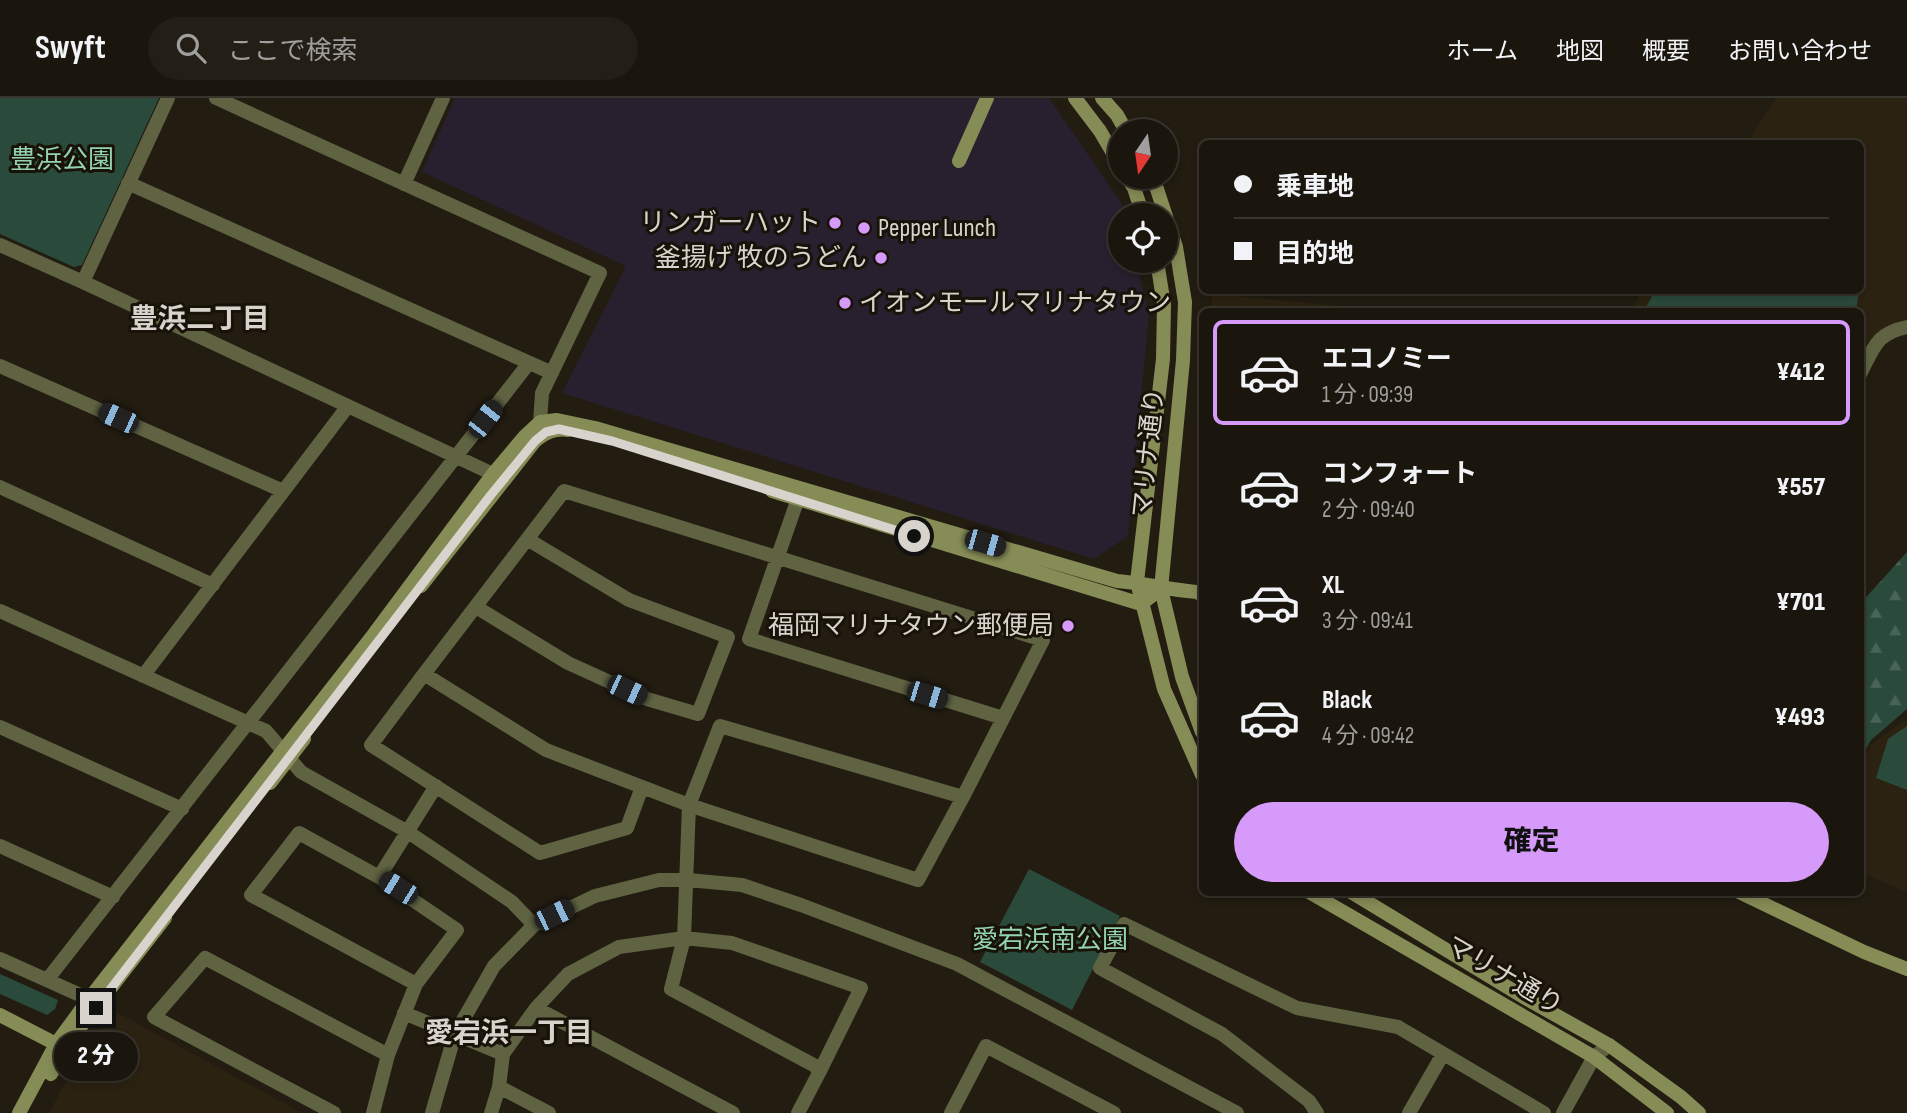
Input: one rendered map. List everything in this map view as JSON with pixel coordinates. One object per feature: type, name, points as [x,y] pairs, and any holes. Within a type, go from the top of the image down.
[{"type":"street","points":[[83,282],[168,98]]},
{"type":"street","points":[[30,1113],[68,1043],[286,754],[492,474],[540,422],[542,393],[600,272],[216,98]]},
{"type":"street","points":[[404,184],[443,98]]},
{"type":"street","points":[[959,161],[987,98]]},
{"type":"street","points":[[1074,98],[1108,145]]},
{"type":"street","points":[[1102,98],[1118,119]]},
{"type":"street","points":[[128,183],[552,373]]},
{"type":"street","name":"マリナ通り","points":[[1157,189],[1176,247],[1185,302],[1184,360],[1161,589],[1182,677],[1199,724]]},
{"type":"street","points":[[0,245],[492,474]]},
{"type":"street","name":"マリナ通り","points":[[1159,273],[1164,305],[1163,359],[1138,582],[1141,604],[1164,689],[1199,768]]},
{"type":"street","points":[[1864,366],[1879,338],[1891,330],[1907,327]]},
{"type":"street","points":[[47,980],[529,363]]},
{"type":"street","points":[[0,366],[283,491]]},
{"type":"street","points":[[143,676],[348,406]]},
{"type":"street","points":[[540,422],[557,420],[595,428],[1141,604],[1161,589]]},
{"type":"street","points":[[19,1113],[56,1044],[89,999],[505,477],[546,432],[559,429],[612,441],[1117,582],[1138,582],[1161,589],[1199,593]]},
{"type":"street","points":[[0,487],[213,584]]},
{"type":"street","points":[[424,674],[546,750],[689,805],[918,880],[1043,640],[564,491],[476,607],[424,674],[370,745],[540,853],[627,828],[642,787]]},
{"type":"street","points":[[799,495],[750,639],[1003,718]]},
{"type":"street","points":[[476,607],[568,663],[647,699],[698,714],[728,636],[629,600],[527,539]]},
{"type":"street","points":[[0,611],[266,731],[301,772],[408,832],[512,902],[534,925]]},
{"type":"street","points":[[821,1069],[671,989],[684,938],[689,805],[720,726],[963,797]]},
{"type":"street","points":[[0,727],[182,809]]},
{"type":"street","points":[[379,877],[436,786]]},
{"type":"street","points":[[373,1113],[388,1055],[416,984],[457,930],[379,877],[299,832],[251,895],[416,984]]},
{"type":"street","points":[[0,846],[113,897]]},
{"type":"street","points":[[432,1113],[455,1034],[494,966],[534,925],[595,895],[659,880],[688,880],[742,885],[957,964],[1237,1113]]},
{"type":"street","name":"マリナ通り","points":[[1316,896],[1594,1057],[1667,1113]]},
{"type":"street","name":"マリナ通り","points":[[1358,896],[1527,999],[1609,1045],[1699,1113]]},
{"type":"street","points":[[1747,896],[1864,952],[1907,969]]},
{"type":"street","points":[[1313,1107],[1222,1034],[1100,968],[1124,924],[1297,1008],[1398,1027],[1544,1113]]},
{"type":"street","points":[[491,1113],[499,1087],[503,1054],[536,1008],[568,974],[619,947],[684,938],[732,943],[861,988],[798,1113]]},
{"type":"street","points":[[334,1113],[154,1017],[205,958],[388,1055]]},
{"type":"street","points":[[0,959],[89,999]]},
{"type":"street","points":[[536,1008],[733,1113]]},
{"type":"street","points":[[404,1013],[503,1054]]},
{"type":"street","points":[[0,1015],[56,1044]]},
{"type":"street","points":[[1563,1113],[1594,1057],[1609,1045]]},
{"type":"street","points":[[951,1113],[986,1046],[1114,1113]]},
{"type":"street","points":[[1409,1113],[1443,1054]]},
{"type":"street","points":[[499,1087],[550,1113]]},
{"type":"street","points":[[1297,1113],[1313,1107]]},
{"type":"shaded area","name":"イオンモールマリナタウン","points":[[455,98],[1049,98],[1108,184],[1108,189],[1112,189],[1121,203],[1108,203],[1108,273],[1139,273],[1149,314],[1128,536],[1094,559],[562,393],[626,266],[422,172]]},
{"type":"shaded area","points":[[1776,98],[1907,98],[1907,321],[1887,325],[1864,363],[1864,308],[1632,308],[1640,294],[1864,294],[1864,140],[1749,140]]},
{"type":"shaded area","points":[[1212,294],[1361,308],[1211,308]]},
{"type":"shaded area","points":[[1907,718],[1907,892],[1867,875],[1864,881],[1864,758],[1871,745]]},
{"type":"shaded area","points":[[114,1011],[302,1113],[49,1113],[70,1074]]},
{"type":"green space","name":"豊浜公園","points":[[0,98],[159,98],[82,265],[74,267],[0,234]]},
{"type":"green space","points":[[1653,294],[1859,294],[1856,308],[1646,308]]},
{"type":"green space","points":[[1907,552],[1907,709],[1871,740],[1864,753],[1864,600]]},
{"type":"green space","points":[[1907,726],[1907,790],[1876,778],[1888,739]]},
{"type":"green space","name":"愛宕浜南公園","points":[[1029,869],[1120,916],[1072,1010],[980,962]]},
{"type":"green space","points":[[0,974],[58,1000],[55,1009],[47,1015],[0,994]]},
{"type":"place","name":"リンガーハット","points":[[835,223]]},
{"type":"place","name":"Pepper Lunch","points":[[864,228]]},
{"type":"place","name":"釜揚げ 牧のうどん","points":[[881,258]]},
{"type":"place","name":"イオンモールマリナタウン","points":[[845,303]]},
{"type":"place","name":"福岡マリナタウン郵便局","points":[[1068,626]]},
{"type":"district","name":"豊浜二丁目","points":[[200,319]]},
{"type":"district","name":"愛宕浜一丁目","points":[[509,1033]]},
{"type":"route","points":[[96,1008],[490,496],[535,441],[546,432],[559,429],[612,441],[914,536]]}]
